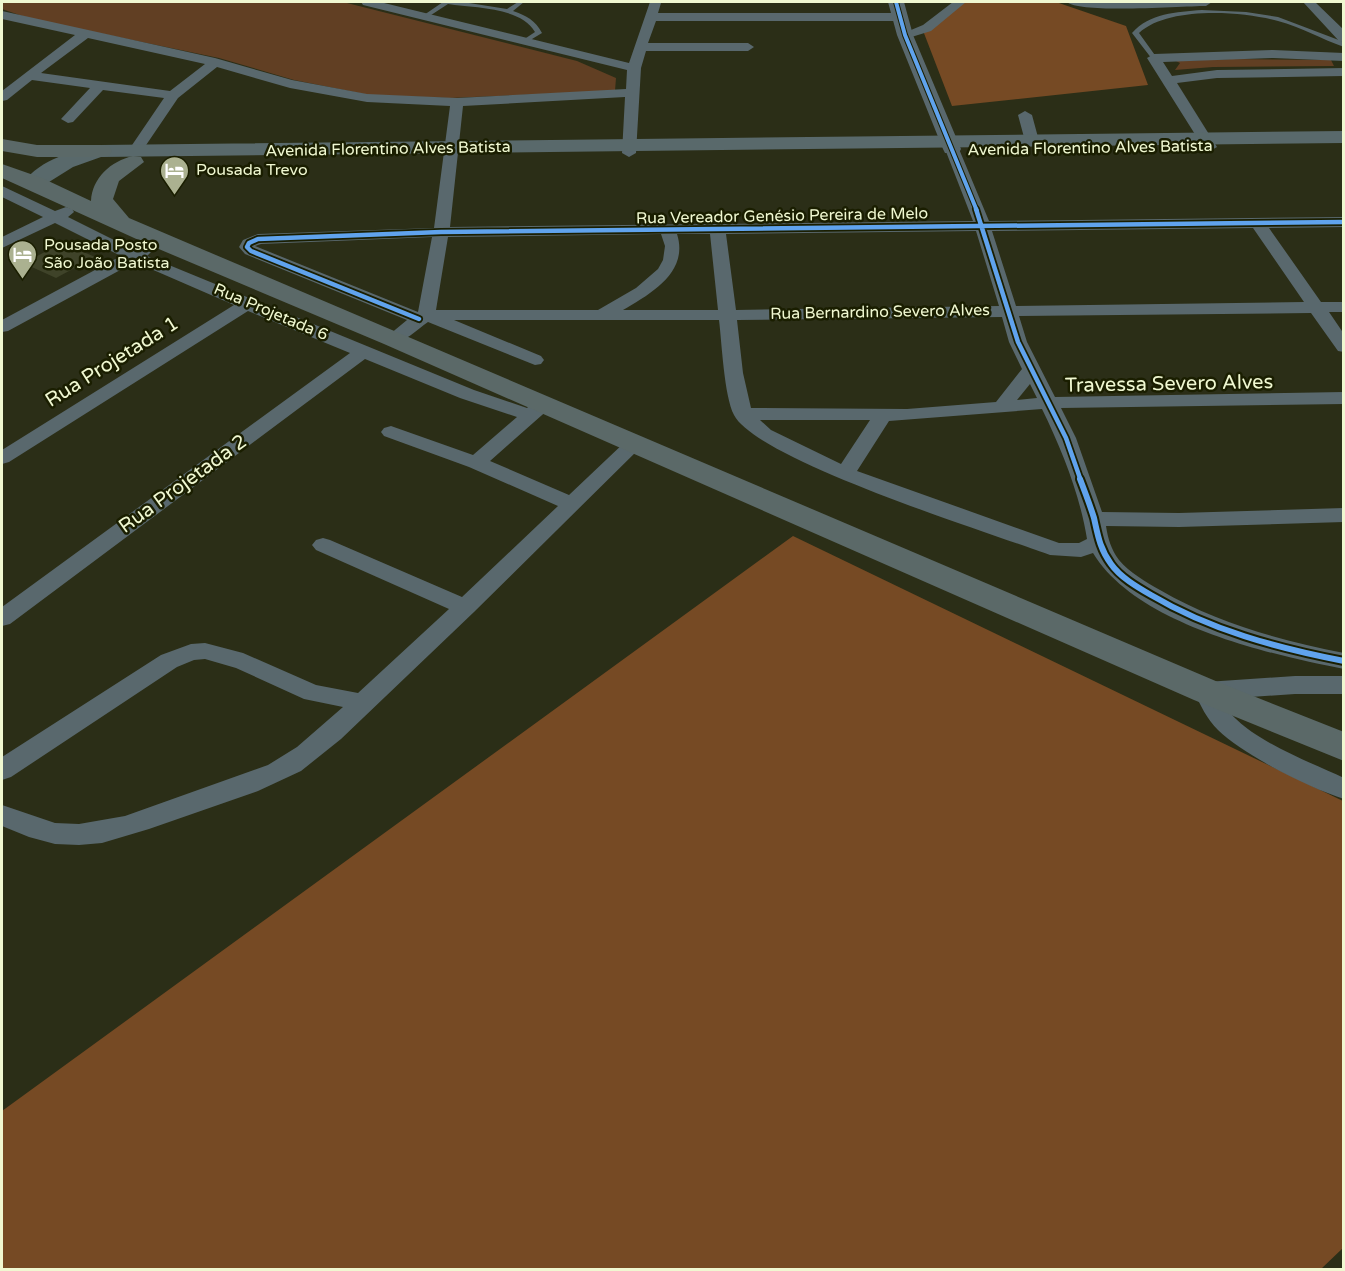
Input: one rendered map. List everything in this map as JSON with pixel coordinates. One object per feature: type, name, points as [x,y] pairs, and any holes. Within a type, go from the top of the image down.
[{"type":"highway","points":[[5,145],[37,151],[101,151]]},
{"type":"highway","points":[[120,222],[102,200],[104,186],[109,176],[134,156]]},
{"type":"highway","points":[[2,171],[34,183],[162,242],[393,339],[536,410],[633,444],[1206,691],[1344,747]]},
{"type":"main road","name":"Avenida Florentino Alves Batista","points":[[34,183],[60,163],[79,155],[101,151],[134,156],[1207,143],[1344,137]]},
{"type":"main road","name":"Avenida Florentino Alves Batista","points":[[951,146],[1032,141],[1344,145]]},
{"type":"main road","name":"Avenida Florentino Alves Batista","points":[[34,183],[134,156]]},
{"type":"street","points":[[367,2],[634,68]]},
{"type":"street","points":[[629,149],[634,68],[656,2]]},
{"type":"street","points":[[905,35],[927,28],[960,2]]},
{"type":"street","points":[[1073,2],[1112,5],[1206,2]]},
{"type":"street","points":[[1309,2],[1344,38]]},
{"type":"street","points":[[650,17],[898,9],[905,35],[983,227],[1018,342],[1066,438],[1094,519],[1098,543],[1112,566],[1137,587],[1173,608],[1224,630],[1299,652],[1344,661]]},
{"type":"street","points":[[2,15],[215,62],[290,84],[367,98],[457,102],[632,93]]},
{"type":"street","points":[[2,97],[86,33]]},
{"type":"street","points":[[640,47],[748,47]]},
{"type":"street","points":[[1154,58],[1260,54],[1320,54],[1344,57]]},
{"type":"street","points":[[1154,58],[1207,143]]},
{"type":"street","points":[[134,156],[173,94],[215,62]]},
{"type":"street","points":[[1169,80],[1217,74],[1344,72]]},
{"type":"street","points":[[30,76],[173,94]]},
{"type":"street","points":[[68,119],[100,85]]},
{"type":"street","points":[[393,339],[423,317],[441,232],[457,102]]},
{"type":"street","points":[[1025,115],[1032,141]]},
{"type":"street","name":"Rua Projetada 6","points":[[2,191],[134,256],[247,304],[467,394],[536,410]]},
{"type":"street","points":[[2,243],[81,205]]},
{"type":"street","points":[[1257,222],[1344,347]]},
{"type":"street","name":"Rua Vereador Genésio Pereira de Melo","points":[[423,317],[251,251],[248,248],[249,243],[258,239],[441,232],[670,235],[718,230],[1344,222]]},
{"type":"street","points":[[718,230],[734,374],[743,414],[764,434],[845,474],[1057,550],[1081,550],[1098,543]]},
{"type":"street","points":[[602,315],[656,281],[667,271],[674,255],[670,235]]},
{"type":"street","points":[[2,327],[162,242]]},
{"type":"street","name":"Rua Projetada 1","points":[[2,458],[247,304]]},
{"type":"street","name":"Rua Bernardino Severo Alves","points":[[423,317],[1344,307]]},
{"type":"street","points":[[423,317],[535,360]]},
{"type":"street","name":"Rua Projetada 2","points":[[7,607],[364,351]]},
{"type":"street","points":[[1004,405],[1032,369]]},
{"type":"street","name":"Travessa Severo Alves","points":[[743,414],[907,415],[1048,403],[1344,398]]},
{"type":"street","points":[[476,463],[536,410]]},
{"type":"street","points":[[845,474],[883,415]]},
{"type":"street","points":[[391,432],[476,463],[572,504]]},
{"type":"street","points":[[2,815],[59,836],[90,835],[124,828],[277,772],[337,729],[362,702],[466,607],[633,444]]},
{"type":"street","points":[[1094,519],[1179,520],[1344,515]]},
{"type":"street","points":[[323,545],[466,607]]},
{"type":"street","points":[[2,770],[169,661],[191,652],[205,651],[243,661],[312,693],[362,702]]},
{"type":"street","points":[[1344,685],[1295,685],[1206,691],[1215,711],[1229,726],[1260,747],[1344,789]]},
{"type":"lane","points":[[426,16],[447,2],[509,11],[531,21],[538,29],[537,35],[525,41]]},
{"type":"lane","points":[[509,11],[521,2]]},
{"type":"lane","points":[[1154,58],[1135,33],[1139,26],[1158,18],[1180,14],[1229,13],[1277,19],[1344,45]]},
{"type":"shaded area","points":[[2,2],[343,2],[577,61],[616,78],[615,91],[449,98],[369,95],[294,80],[219,58],[31,19],[2,9]]},
{"type":"shaded area","points":[[964,2],[1056,2],[1126,26],[1148,85],[952,106],[922,28]]},
{"type":"shaded area","points":[[1331,60],[1334,66],[1213,67],[1175,70],[1180,63],[1176,61]]},
{"type":"shaded area","points":[[793,536],[1343,801],[1344,1247],[1321,1269],[2,1269],[2,1111]]},
{"type":"building","points":[[63,243],[95,257],[56,278],[23,263]]},
{"type":"cycle path","points":[[896,2],[905,35],[983,227],[1018,342],[1066,438],[1094,519],[1098,543],[1112,566],[1137,587],[1173,608],[1224,630],[1299,652],[1344,661]]},
{"type":"cycle path","points":[[419,319],[251,251],[247,247],[249,243],[258,239],[441,232],[1344,222]]},
{"type":"place","name":"Pousada Trevo","points":[[175,196]]},
{"type":"place","name":"Pousada Posto São João Batista","points":[[23,280]]}]
